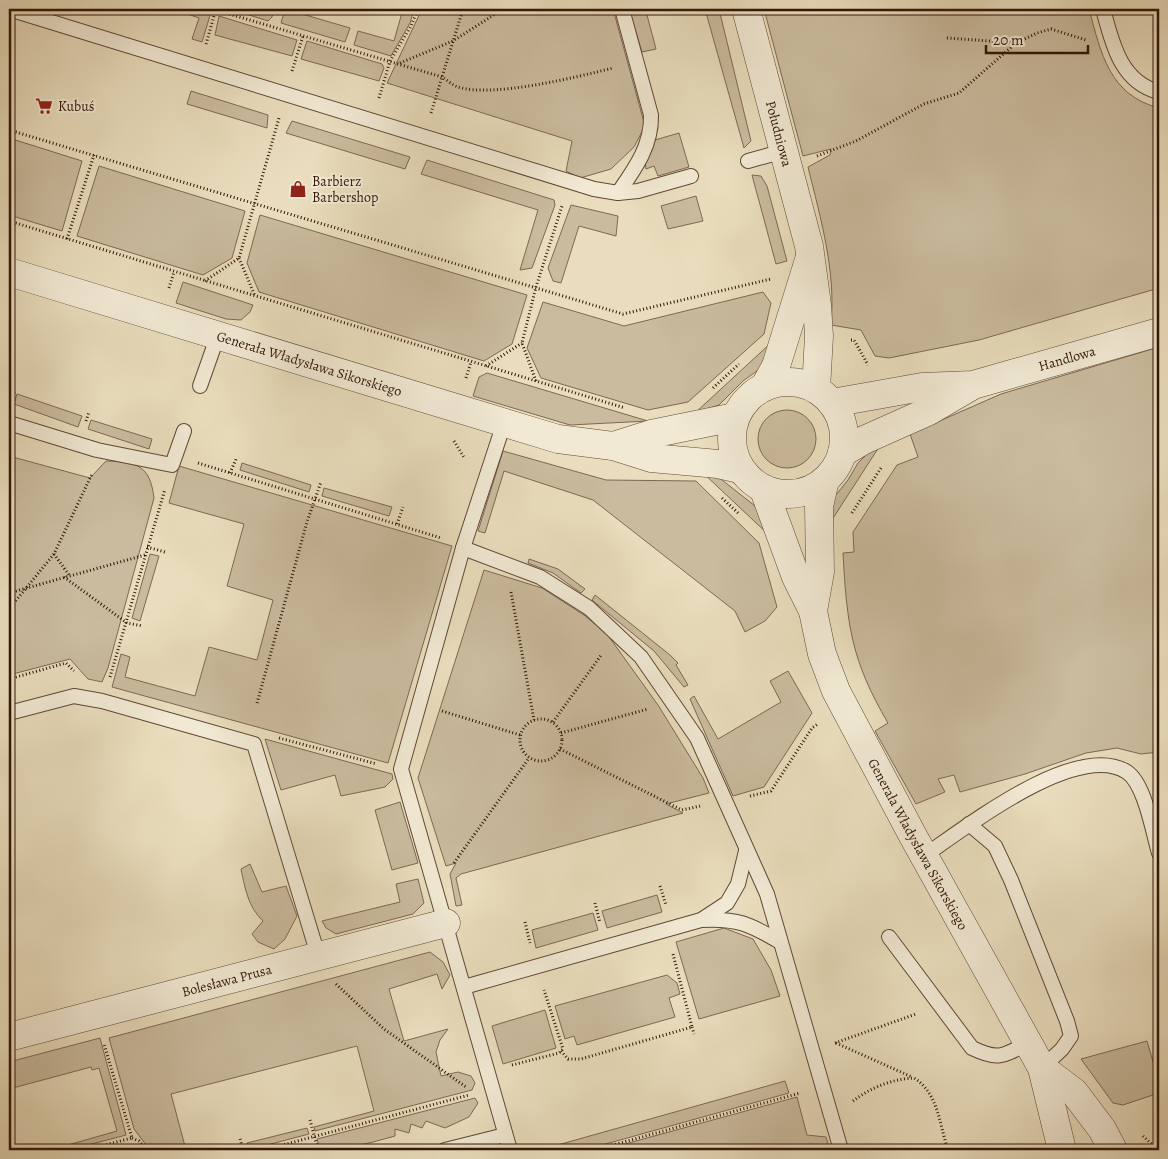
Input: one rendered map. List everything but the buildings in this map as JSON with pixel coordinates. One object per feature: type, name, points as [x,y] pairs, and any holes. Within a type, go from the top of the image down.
[{"type":"street","name":"Południowa","points":[[746,9],[786,157],[810,258],[817,304],[824,396]]},
{"type":"street","points":[[765,386],[776,366],[810,258]]},
{"type":"street","name":"Generała Władysława Sikorskiego","points":[[9,272],[558,439],[613,446],[651,458],[718,464],[740,468]]},
{"type":"street","name":"Handlowa","points":[[824,396],[922,387],[974,385],[1159,332]]},
{"type":"street","points":[[785,381],[801,383],[824,396],[838,412],[844,432],[842,453],[838,463],[825,480],[796,494],[786,494],[764,490],[747,477],[740,468],[732,443],[735,416],[747,399],[765,386],[785,381]]},
{"type":"street","name":"Handlowa","points":[[842,453],[864,440],[929,412],[974,385]]},
{"type":"street","name":"Generała Władysława Sikorskiego","points":[[613,446],[651,434],[735,416]]},
{"type":"street","name":"Generała Władysława Sikorskiego","points":[[813,611],[820,572],[819,506],[825,480]]},
{"type":"street","name":"Generała Władysława Sikorskiego","points":[[764,490],[796,577],[813,611],[822,654],[844,708],[1042,1068],[1062,1150]]},
{"type":"street","name":"Bolesława Prusa","points":[[9,1037],[446,923]]},
{"type":"street","name":"Generała Władysława Sikorskiego","points":[[1042,1068],[1074,1092],[1102,1129],[1114,1150]]},
{"type":"lane","points":[[9,9],[570,182],[618,194],[638,191],[691,176]]},
{"type":"lane","points":[[618,194],[636,166],[647,144],[651,126],[651,116],[622,9]]},
{"type":"lane","points":[[1103,9],[1116,54],[1126,70],[1145,86],[1159,92]]},
{"type":"lane","points":[[748,161],[786,157]]},
{"type":"lane","points":[[200,386],[218,335]]},
{"type":"lane","points":[[9,423],[97,450],[172,465],[184,431]]},
{"type":"lane","points":[[504,424],[463,548],[401,769],[510,1150]]},
{"type":"lane","points":[[463,548],[540,577],[589,608],[616,631],[641,657],[697,738],[746,851],[767,894],[841,1150]]},
{"type":"lane","points":[[9,713],[74,696],[104,696],[254,744],[318,955]]},
{"type":"lane","points":[[924,856],[1000,802],[1041,782],[1077,769],[1104,765],[1128,772],[1139,787],[1159,853]]},
{"type":"lane","points":[[969,824],[995,846],[1011,880],[1067,1020],[1071,1036],[1062,1049],[1042,1068]]},
{"type":"lane","points":[[702,920],[727,903],[738,884],[746,851]]},
{"type":"lane","points":[[464,987],[702,920],[727,919],[751,924],[780,942]]},
{"type":"lane","points":[[889,937],[972,1048],[990,1057],[1007,1054],[1029,1042]]},
{"type":"lane","points":[[445,1150],[505,1134]]},
{"type":"path","points":[[207,40],[216,9],[442,77],[458,87],[483,89],[524,86],[637,62]]},
{"type":"path","points":[[384,82],[390,61],[411,26],[418,9]]},
{"type":"path","points":[[435,98],[464,9]]},
{"type":"path","points":[[399,64],[453,41],[503,9]]},
{"type":"path","points":[[786,157],[837,150],[924,104],[959,93],[1016,43],[1051,29],[1082,39]]},
{"type":"path","points":[[255,296],[239,258],[303,36]]},
{"type":"path","points":[[947,38],[1016,43]]},
{"type":"path","points":[[9,130],[623,314],[774,278]]},
{"type":"path","points":[[67,239],[94,155]]},
{"type":"path","points":[[536,382],[522,343],[536,287],[570,182]]},
{"type":"path","points":[[9,221],[630,410]]},
{"type":"path","points":[[204,281],[239,258]]},
{"type":"path","points":[[485,367],[522,343]]},
{"type":"path","points":[[706,394],[741,362]]},
{"type":"path","points":[[458,409],[451,435],[466,460]]},
{"type":"path","points":[[175,456],[447,540]]},
{"type":"path","points":[[230,473],[237,457]]},
{"type":"path","points":[[851,514],[883,465]]},
{"type":"path","points":[[9,609],[54,554],[90,482]]},
{"type":"path","points":[[257,703],[321,482]]},
{"type":"path","points":[[9,679],[66,663],[86,685],[104,696],[127,623],[165,487]]},
{"type":"path","points":[[397,524],[403,507]]},
{"type":"path","points":[[147,547],[165,552]]},
{"type":"path","points":[[54,554],[69,575]]},
{"type":"path","points":[[9,594],[69,575],[145,555]]},
{"type":"path","points":[[63,577],[127,623],[143,626]]},
{"type":"path","points":[[512,601],[534,720]]},
{"type":"path","points":[[553,722],[597,662]]},
{"type":"path","points":[[561,733],[641,711]]},
{"type":"path","points":[[443,712],[520,735]]},
{"type":"path","points":[[546,719],[553,722],[561,733],[562,743],[560,749],[547,761],[539,762],[529,758],[521,748],[520,735],[528,724],[534,720],[546,719]]},
{"type":"path","points":[[725,804],[771,791],[812,728],[819,724]]},
{"type":"path","points":[[272,736],[383,765]]},
{"type":"path","points":[[560,749],[682,810],[700,806]]},
{"type":"path","points":[[436,888],[529,758]]},
{"type":"path","points":[[660,886],[667,908]]},
{"type":"path","points":[[595,903],[601,925]]},
{"type":"path","points":[[524,922],[536,967],[563,1050],[561,1051]]},
{"type":"path","points":[[667,930],[692,1020],[694,1034]]},
{"type":"path","points":[[333,982],[384,1028],[466,1088],[468,1095]]},
{"type":"path","points":[[940,1005],[835,1043],[914,1078],[923,1084],[933,1099],[948,1150]]},
{"type":"path","points":[[561,1051],[568,1059],[581,1059],[692,1027]]},
{"type":"path","points":[[106,1050],[132,1138]]},
{"type":"path","points":[[487,1072],[561,1051]]},
{"type":"path","points":[[832,1119],[862,1094],[890,1082],[914,1078]]},
{"type":"path","points":[[595,1150],[823,1086]]},
{"type":"path","points":[[264,1150],[491,1088]]},
{"type":"path","points":[[310,1120],[318,1150]]},
{"type":"path","points":[[86,1150],[132,1138],[139,1141],[146,1150]]},
{"type":"path","points":[[240,1139],[243,1150]]},
{"type":"shaded area","points":[[173,9],[212,9],[202,42],[192,39],[199,18]]},
{"type":"shaded area","points":[[230,9],[274,9],[272,17],[268,21]]},
{"type":"shaded area","points":[[285,9],[350,28],[345,42],[281,23]]},
{"type":"shaded area","points":[[403,9],[414,9],[410,23],[391,56],[354,45],[358,31],[394,41]]},
{"type":"shaded area","points":[[422,9],[613,9],[645,126],[634,147],[611,169],[580,178],[566,171],[572,141],[387,83]]},
{"type":"shaded area","points":[[629,9],[671,9],[647,15],[656,49],[642,52]]},
{"type":"shaded area","points":[[705,9],[719,9],[751,141],[744,148]]},
{"type":"shaded area","points":[[764,9],[1089,9],[1103,56],[1118,83],[1142,102],[1159,108],[1159,288],[979,340],[889,358],[875,356],[861,330],[831,325],[832,305],[829,265],[808,167],[830,155],[831,149],[803,156]]},
{"type":"shaded area","points":[[219,16],[297,40],[292,56],[215,35]]},
{"type":"shaded area","points":[[307,41],[382,64],[384,68],[379,81],[301,59]]},
{"type":"shaded area","points":[[191,91],[268,115],[267,128],[187,104]]},
{"type":"shaded area","points":[[292,121],[410,157],[405,169],[286,133]]},
{"type":"shaded area","points":[[679,133],[689,167],[658,176],[654,166],[646,169],[645,162],[655,140]]},
{"type":"shaded area","points":[[9,138],[82,161],[62,231],[9,215]]},
{"type":"shaded area","points":[[427,160],[554,200],[555,205],[532,268],[520,270],[538,210],[421,174]]},
{"type":"shaded area","points":[[99,166],[245,211],[232,258],[203,275],[77,236]]},
{"type":"shaded area","points":[[752,175],[761,176],[767,186],[787,261],[776,264]]},
{"type":"shaded area","points":[[696,196],[703,221],[668,229],[661,206]]},
{"type":"shaded area","points":[[571,205],[618,216],[616,236],[579,226],[561,283],[553,281],[548,268]]},
{"type":"shaded area","points":[[260,215],[527,295],[512,344],[484,361],[259,292],[247,263]]},
{"type":"shaded area","points":[[183,282],[253,305],[250,312],[241,320],[226,319],[176,303]]},
{"type":"shaded area","points":[[763,292],[771,303],[764,334],[688,402],[648,410],[541,378],[527,348],[543,302],[624,326]]},
{"type":"shaded area","points":[[773,341],[761,368],[743,381],[719,405],[695,413]]},
{"type":"shaded area","points":[[1159,347],[1159,752],[1141,754],[1117,748],[1086,753],[1025,774],[960,792],[954,775],[938,779],[945,792],[916,804],[875,731],[888,723],[866,680],[853,641],[849,622],[843,553],[854,552],[853,532],[897,465],[918,457],[910,434],[1001,394]]},
{"type":"shaded area","points":[[487,373],[648,421],[570,425],[473,396],[479,377]]},
{"type":"shaded area","points":[[17,394],[82,416],[78,427],[14,404]]},
{"type":"shaded area","points":[[787,410],[798,412],[811,423],[816,439],[814,450],[803,463],[787,468],[776,466],[763,455],[758,439],[760,428],[771,415]]},
{"type":"shaded area","points":[[91,420],[152,439],[149,449],[88,429]]},
{"type":"shaded area","points":[[879,447],[828,526],[831,501],[848,480],[858,463],[869,452]]},
{"type":"shaded area","points":[[503,451],[606,480],[696,481],[759,543],[777,607],[765,621],[745,632],[735,611],[593,500],[504,471],[485,533],[478,531]]},
{"type":"shaded area","points":[[9,456],[90,478],[106,461],[134,464],[145,472],[149,478],[154,498],[108,668],[102,682],[88,679],[70,659],[9,675]]},
{"type":"shaded area","points":[[242,463],[311,485],[309,492],[240,470]]},
{"type":"shaded area","points":[[179,466],[452,546],[388,763],[112,687],[121,654],[130,657],[125,677],[195,696],[209,647],[257,660],[273,600],[227,586],[244,524],[169,503]]},
{"type":"shaded area","points":[[702,472],[717,476],[755,506],[770,536]]},
{"type":"shaded area","points":[[324,488],[392,507],[389,516],[322,496]]},
{"type":"shaded area","points":[[150,554],[159,556],[140,621],[132,618]]},
{"type":"shaded area","points":[[529,559],[558,569],[585,589],[581,593],[553,573],[528,563]]},
{"type":"shaded area","points":[[484,570],[542,588],[584,615],[607,634],[658,705],[703,778],[709,793],[666,804],[683,813],[461,874],[456,878],[462,905],[456,906],[450,874],[456,863],[446,866],[418,778]]},
{"type":"shaded area","points":[[595,595],[670,655],[678,663],[676,665],[688,685],[684,687],[654,651],[592,600]]},
{"type":"shaded area","points":[[788,671],[812,713],[764,787],[733,796],[690,699],[694,696],[718,739],[781,702],[770,681]]},
{"type":"shaded area","points":[[265,739],[392,774],[393,779],[385,787],[341,796],[335,775],[281,790]]},
{"type":"shaded area","points":[[400,802],[418,863],[392,870],[375,810]]},
{"type":"shaded area","points":[[250,864],[262,892],[286,886],[297,916],[285,939],[274,949],[258,942],[252,934],[263,921],[254,910],[244,883],[241,869]]},
{"type":"shaded area","points":[[418,879],[424,903],[413,914],[336,934],[326,928],[322,921],[400,902],[396,884]]},
{"type":"shaded area","points":[[657,895],[662,912],[607,928],[602,911]]},
{"type":"shaded area","points":[[593,913],[598,930],[536,948],[532,930]]},
{"type":"shaded area","points":[[724,928],[753,939],[771,970],[780,996],[699,1019],[676,942]]},
{"type":"shaded area","points":[[430,952],[443,962],[450,975],[442,989],[437,974],[389,989],[404,1041],[448,1029],[440,1040],[436,1052],[441,1076],[458,1072],[471,1076],[475,1083],[472,1090],[315,1131],[314,1127],[374,1111],[357,1046],[171,1094],[186,1150],[150,1150],[134,1129],[109,1038]]},
{"type":"shaded area","points":[[667,975],[677,983],[680,994],[669,998],[675,1017],[577,1045],[574,1036],[565,1039],[555,1006]]},
{"type":"shaded area","points":[[545,1010],[556,1048],[503,1064],[492,1026]]},
{"type":"shaded area","points":[[100,1038],[126,1135],[69,1150],[68,1145],[117,1131],[99,1068],[92,1070],[91,1067],[9,1089],[9,1062]]},
{"type":"shaded area","points":[[1147,1041],[1159,1082],[1159,1093],[1123,1105],[1113,1103],[1081,1059]]},
{"type":"shaded area","points":[[785,1081],[789,1093],[584,1150],[540,1150]]},
{"type":"shaded area","points":[[797,1097],[807,1135],[826,1137],[830,1150],[603,1150]]},
{"type":"shaded area","points":[[475,1098],[478,1103],[469,1117],[445,1128],[426,1121],[422,1128],[411,1124],[409,1133],[395,1129],[395,1136],[367,1144],[320,1150],[317,1139]]},
{"type":"shaded area","points":[[307,1128],[309,1134],[248,1150],[247,1143]]},
{"type":"place","name":"Kubuś","points":[[44,106]]},
{"type":"place","name":"Barbierz Barbershop","points":[[298,189]]}]
